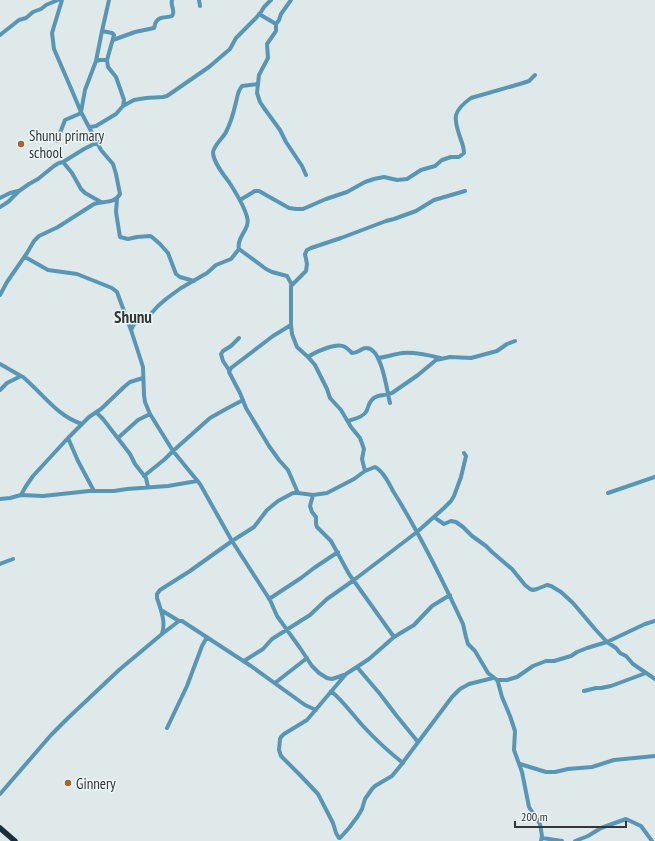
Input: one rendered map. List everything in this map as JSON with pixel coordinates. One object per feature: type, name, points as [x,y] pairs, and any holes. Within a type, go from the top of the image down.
[{"type":"highway","points":[[0,828],[15,841]]},
{"type":"street","points":[[0,35],[19,20],[26,18],[33,12],[58,0]]},
{"type":"street","points":[[62,0],[53,28],[52,39],[54,50],[82,112],[102,150],[112,161],[115,167],[120,194],[117,199],[116,212],[120,238],[128,239],[137,237],[152,237],[168,253],[176,274],[180,277],[194,281]]},
{"type":"street","points":[[82,112],[85,90],[96,61],[109,0]]},
{"type":"street","points":[[113,40],[135,32],[154,28],[156,22],[160,18],[172,16],[174,13],[171,5],[172,0]]},
{"type":"street","points":[[199,0],[200,6]]},
{"type":"street","points":[[90,127],[96,126],[116,114],[126,104],[138,99],[167,96],[209,67],[230,49],[236,38],[271,0]]},
{"type":"street","points":[[291,0],[281,14],[276,24],[276,31],[267,44],[268,58],[261,71],[257,93],[260,102],[280,130],[306,175]]},
{"type":"street","points":[[259,14],[276,24]]},
{"type":"street","points":[[102,31],[113,33],[114,35],[107,60],[108,67],[116,77],[122,94],[124,100],[123,106]]},
{"type":"street","points":[[96,61],[107,60]]},
{"type":"street","points":[[240,200],[259,190],[289,208],[303,209],[347,192],[369,181],[384,177],[398,180],[406,179],[421,170],[435,166],[442,160],[451,157],[459,157],[464,153],[464,145],[455,120],[456,114],[464,104],[471,98],[523,83],[535,75]]},
{"type":"street","points":[[131,330],[136,323],[145,320],[166,299],[181,288],[207,273],[216,265],[230,259],[239,248],[239,241],[248,222],[247,218],[240,200],[222,172],[214,156],[213,150],[225,133],[242,86],[258,84]]},
{"type":"street","points":[[57,141],[66,119],[82,112]]},
{"type":"street","points":[[0,207],[8,202],[18,191],[38,179],[57,164],[98,142]]},
{"type":"street","points":[[63,162],[72,173],[81,189],[101,202]]},
{"type":"street","points":[[0,198],[18,191]]},
{"type":"street","points":[[292,285],[306,272],[307,268],[305,254],[307,250],[386,220],[394,219],[416,210],[434,200],[465,191]]},
{"type":"street","points":[[0,295],[34,241],[39,236],[58,227],[94,204],[117,199]]},
{"type":"street","points":[[239,248],[266,269],[287,276],[292,285],[292,334],[296,344],[317,368],[330,398],[341,410],[351,427],[360,438],[364,449],[362,459],[365,471]]},
{"type":"street","points":[[25,257],[48,270],[77,274],[112,288],[119,294],[143,367],[145,402],[150,414],[173,451],[184,463],[206,493],[232,541],[269,599],[277,616],[312,666],[319,673],[332,679],[337,684]]},
{"type":"street","points":[[229,370],[273,336],[291,325]]},
{"type":"street","points":[[239,338],[222,352],[221,356],[252,419],[290,474],[298,493]]},
{"type":"street","points":[[378,358],[403,353],[412,353],[440,358],[471,358],[497,351],[515,340]]},
{"type":"street","points":[[308,357],[321,350],[340,346],[344,346],[352,353],[370,348],[378,358],[385,379],[390,403]]},
{"type":"street","points":[[348,421],[364,415],[368,404],[374,398],[392,393],[440,358]]},
{"type":"street","points":[[0,364],[24,377],[62,414],[71,420],[82,424]]},
{"type":"street","points":[[0,390],[7,383],[21,376]]},
{"type":"street","points":[[21,495],[28,482],[82,424],[101,409],[130,382],[143,378]]},
{"type":"street","points":[[144,476],[210,418],[243,400]]},
{"type":"street","points":[[96,412],[125,447],[144,476],[148,487]]},
{"type":"street","points":[[118,438],[138,420],[150,414]]},
{"type":"street","points":[[68,438],[94,491]]},
{"type":"street","points":[[244,661],[263,649],[272,639],[310,615],[327,599],[417,532],[444,508],[454,496],[462,477],[466,456],[464,453]]},
{"type":"street","points":[[162,634],[164,626],[157,598],[157,594],[160,590],[194,569],[254,527],[267,510],[278,501],[289,495],[298,493],[313,495],[323,494],[354,479],[365,471],[374,467],[379,469],[400,501],[450,595],[464,626],[468,644],[475,651],[487,671],[495,679],[500,690],[515,731],[514,750],[520,764],[529,807],[540,824],[542,840],[562,841]]},
{"type":"street","points":[[608,493],[655,477]]},
{"type":"street","points":[[0,499],[21,495],[43,496],[94,491],[109,492],[168,486],[197,481]]},
{"type":"street","points":[[313,495],[310,506],[316,517],[316,524],[331,541],[344,565],[394,637]]},
{"type":"street","points":[[434,517],[444,524],[451,521],[456,522],[463,527],[512,569],[530,589],[533,590],[547,585],[561,592],[573,603],[608,642],[620,653],[626,656],[633,664],[655,679]]},
{"type":"street","points":[[269,599],[338,552]]},
{"type":"street","points":[[0,564],[13,559]]},
{"type":"street","points":[[332,679],[357,668],[394,637],[414,625],[432,606],[450,595]]},
{"type":"street","points":[[160,609],[207,637],[306,705],[316,710]]},
{"type":"street","points":[[0,794],[62,724],[120,670],[179,621]]},
{"type":"street","points":[[346,674],[307,720],[282,735],[279,750],[282,758],[318,794],[339,838],[358,816],[365,799],[372,789],[392,776],[447,703],[460,689],[475,682],[495,679],[507,680],[517,677],[534,666],[546,661],[554,661],[571,656],[577,652],[608,642],[645,624],[655,621]]},
{"type":"street","points":[[167,728],[187,686],[202,646],[207,637]]},
{"type":"street","points":[[275,683],[307,658]]},
{"type":"street","points":[[357,668],[380,694],[418,742]]},
{"type":"street","points":[[584,691],[612,686],[646,673]]},
{"type":"street","points":[[500,690],[503,683],[507,680]]},
{"type":"street","points":[[331,691],[369,732],[403,763]]},
{"type":"street","points":[[520,764],[546,772],[554,772],[592,767],[614,760],[655,756]]},
{"type":"street","points":[[575,841],[626,818],[641,826],[652,841]]},
{"type":"place","name":"Shunu primary school","points":[[21,144]]},
{"type":"place","name":"Ginnery","points":[[68,783]]},
{"type":"district","name":"Shunu","points":[[133,317]]}]
